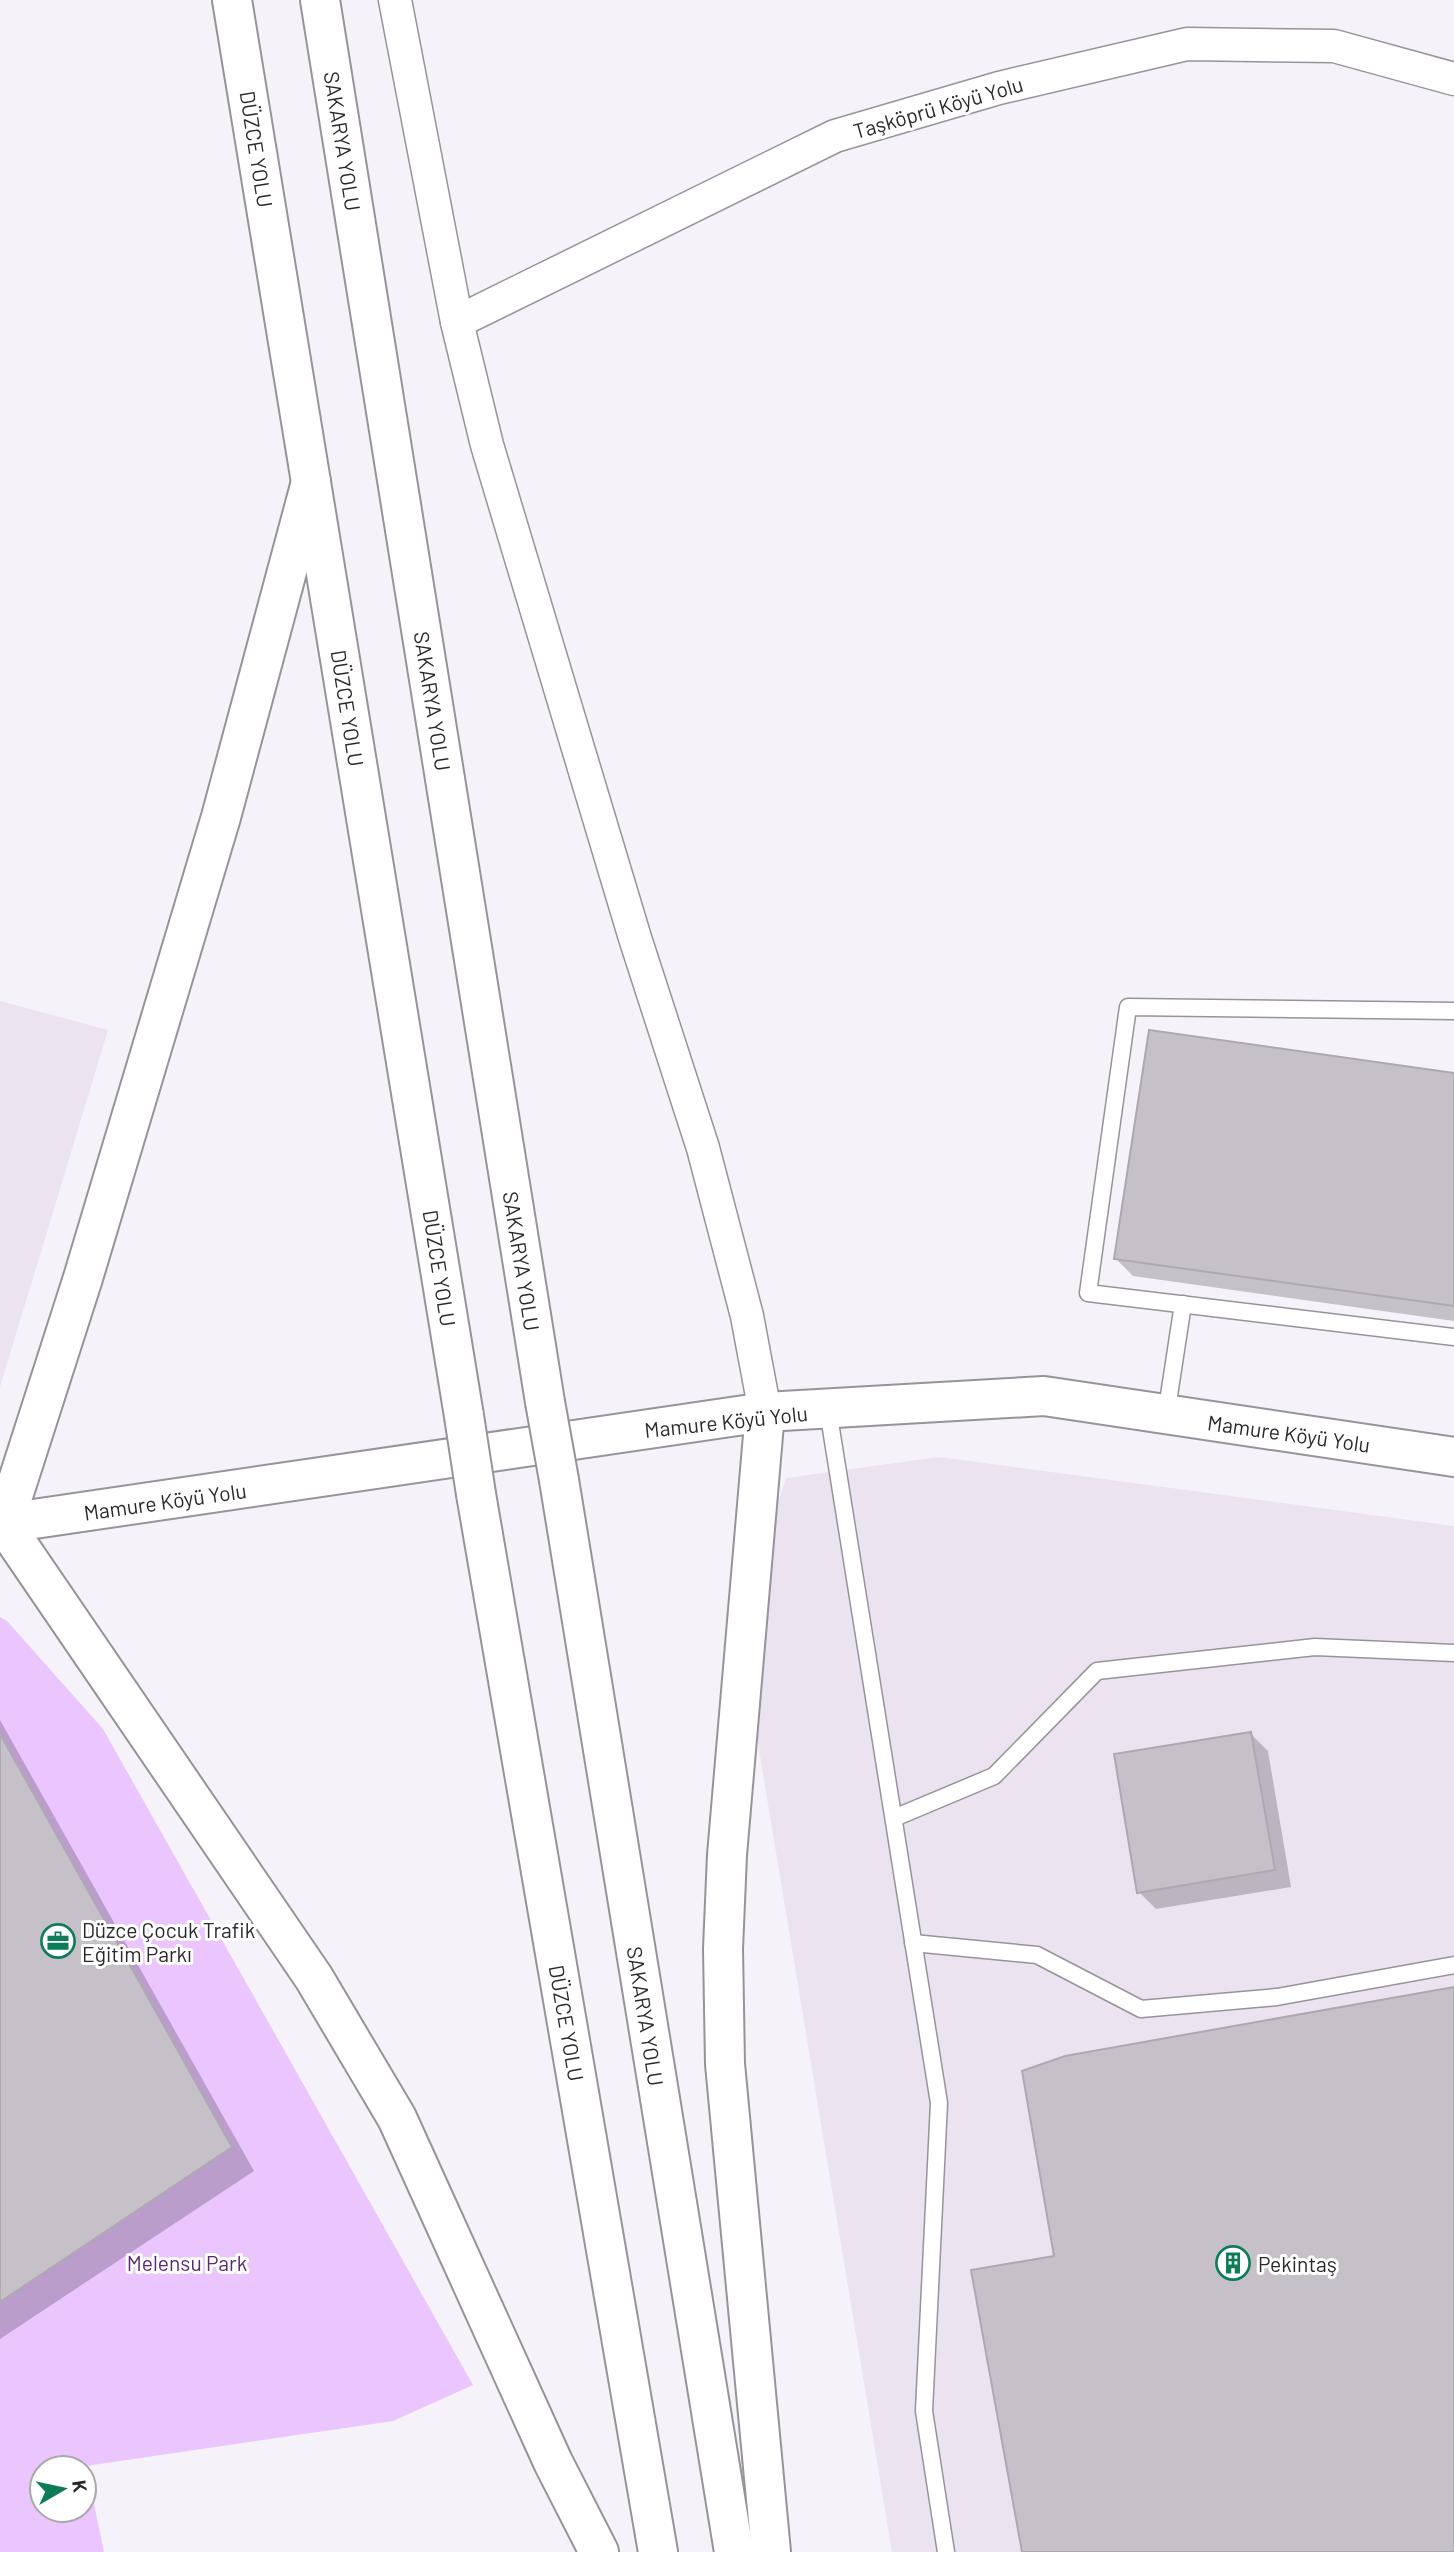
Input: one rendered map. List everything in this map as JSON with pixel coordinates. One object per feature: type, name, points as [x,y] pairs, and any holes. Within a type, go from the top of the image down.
[{"type":"main road","name":"DÜZCE YOLU","points":[[232,0],[476,1494],[658,2552]]},
{"type":"main road","name":"SAKARYA YOLU","points":[[320,0],[545,1402],[734,2552]]},
{"type":"main road","points":[[311,482],[217,830],[83,1278],[2,1524],[314,1978],[397,2119],[553,2462],[599,2552]]},
{"type":"main road","name":"Mamure Köyü Yolu","points":[[2,1524],[765,1412],[1044,1396],[1454,1457]]},
{"type":"main road","points":[[765,1412],[727,1855],[723,1949],[725,2064],[771,2552]]},
{"type":"street","points":[[395,0],[457,322],[486,445],[723,1220],[747,1316],[765,1412]]},
{"type":"street","name":"Taşköprü Köyü Yolu","points":[[457,322],[835,136],[999,88],[1187,44],[1334,46],[1454,79]]},
{"type":"lane","points":[[1454,1012],[1128,1007],[1088,1293],[1454,1337]]},
{"type":"lane","points":[[1166,1415],[1183,1304]]},
{"type":"lane","points":[[828,1410],[939,2103],[924,2411],[946,2552]]},
{"type":"lane","points":[[894,1818],[994,1776],[1097,1671],[1315,1647],[1454,1653]]},
{"type":"lane","points":[[914,1943],[1037,1955],[1141,2008],[1278,1997],[1454,1965]]},
{"type":"shaded area","points":[[0,1001],[108,1030],[0,1387]]},
{"type":"shaded area","points":[[939,1457],[1454,1526],[1454,2552],[892,2552],[738,1623],[786,1478]]},
{"type":"green space","name":"Melensu Park","points":[[0,1617],[7,1621],[103,1729],[473,2385],[393,2421],[98,2464],[98,2454],[28,2454],[28,2524],[98,2523],[104,2552],[0,2552]]},
{"type":"building","points":[[1149,1030],[1454,1073],[1454,1306],[1114,1259]]},
{"type":"building","points":[[1251,1732],[1275,1870],[1137,1893],[1114,1754]]},
{"type":"building","name":"Düzce Çocuk Trafik Eğitim Parkı","points":[[0,1734],[232,2147],[0,2302]]},
{"type":"building","name":"Pekintaş","points":[[1454,1987],[1454,2552],[1022,2552],[971,2270],[1054,2256],[1022,2071],[1065,2056]]},
{"type":"place","name":"Düzce Çocuk Trafik Eğitim Parkı","points":[[58,1941]]},
{"type":"place","name":"Pekintaş","points":[[1233,2263]]}]
